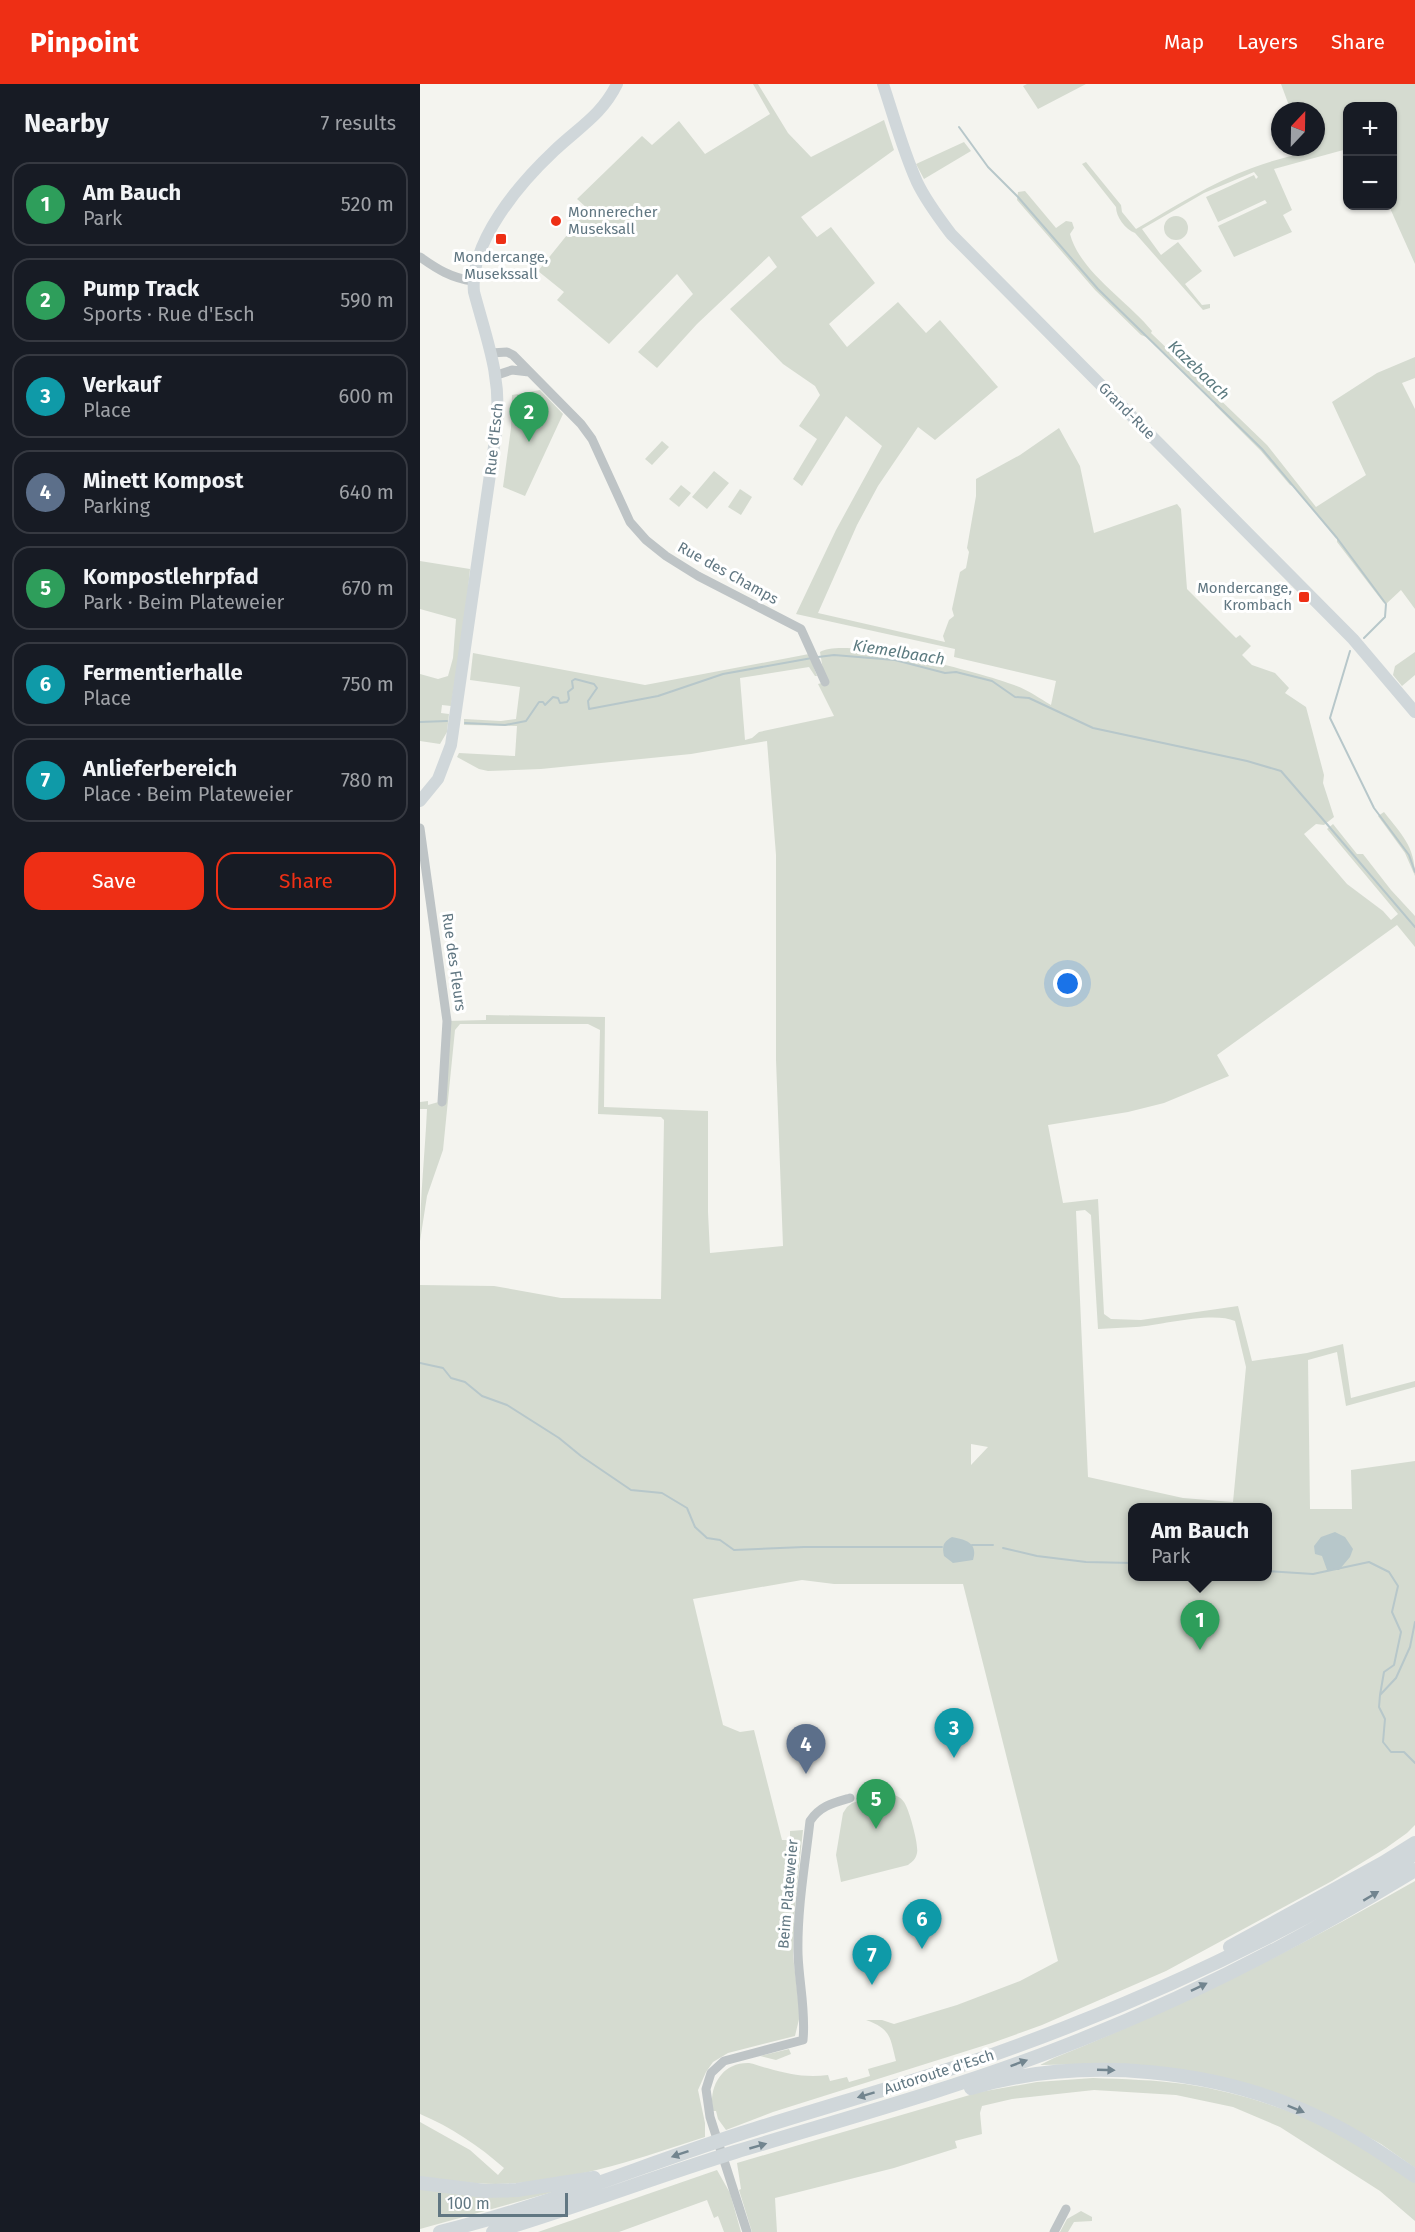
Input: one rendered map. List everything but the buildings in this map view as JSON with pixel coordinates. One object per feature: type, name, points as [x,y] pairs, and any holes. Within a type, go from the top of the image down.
[{"type":"highway","points":[[1370,1869],[1415,1834]]},
{"type":"highway","points":[[1157,1988],[1415,1843]]},
{"type":"highway","name":"Autoroute d'Esch","points":[[440,2232],[549,2201],[753,2129],[912,2082],[1088,2018],[1243,1950],[1300,1921],[1415,1854]]},
{"type":"highway","name":"Autoroute d'Esch","points":[[493,2232],[554,2214],[733,2153],[999,2070],[1103,2030],[1293,1941],[1415,1870]]},
{"type":"highway","points":[[824,2126],[870,2117],[979,2085],[1037,2074],[1092,2070],[1143,2072],[1188,2077],[1231,2086],[1279,2102],[1325,2120],[1376,2148],[1415,2176]]},
{"type":"highway","points":[[420,2183],[485,2191],[517,2190],[546,2187],[634,2170]]},
{"type":"highway","points":[[525,2232],[589,2210],[643,2183]]},
{"type":"main road","name":"Rue d'Esch","points":[[420,801],[438,779],[452,745],[497,426],[499,401],[497,375],[474,292],[475,265],[480,250],[511,200],[536,168],[599,113],[610,99],[617,84]]},
{"type":"main road","name":"Grand-Rue","points":[[883,84],[903,149],[918,184],[951,234],[1353,639],[1415,711]]},
{"type":"street","points":[[420,257],[456,279],[473,281]]},
{"type":"street","name":"Rue des Champs","points":[[491,353],[507,352],[513,355],[570,411],[592,439],[630,522],[646,540],[698,576],[801,629],[825,682]]},
{"type":"street","points":[[497,375],[512,370],[532,373]]},
{"type":"street","name":"Rue des Fleurs","points":[[420,828],[447,1021],[442,1102]]},
{"type":"street","name":"Beim Plateweier","points":[[747,2232],[710,2117],[706,2089],[711,2073],[724,2061],[803,2040],[805,2023],[798,1954],[800,1906],[810,1821],[815,1813],[824,1806],[850,1798]]},
{"type":"street","points":[[1054,2232],[1066,2209]]},
{"type":"shaded area","points":[[753,84],[758,84],[788,133],[811,157],[884,120],[894,150],[801,217],[817,237],[831,227],[875,283],[829,324],[847,347],[898,302],[926,333],[940,320],[998,387],[935,440],[918,427],[878,486],[857,525],[818,613],[945,642],[943,636],[949,620],[954,616],[952,609],[960,572],[966,568],[976,496],[976,479],[1020,455],[1059,428],[1080,466],[1094,533],[1177,504],[1181,509],[1187,589],[1236,638],[1240,635],[1251,646],[1242,655],[1252,665],[1275,673],[1289,688],[1285,693],[1306,707],[1324,775],[1323,783],[1334,817],[1324,825],[1316,824],[1304,834],[1347,884],[1383,911],[1391,920],[1398,914],[1327,829],[1333,824],[1357,854],[1363,854],[1415,916],[1415,947],[1397,925],[1217,1055],[1229,1076],[1164,1103],[1128,1112],[1048,1125],[1063,1203],[1098,1199],[1104,1314],[1111,1319],[1141,1320],[1238,1306],[1252,1361],[1307,1353],[1343,1344],[1351,1398],[1415,1381],[1415,1387],[1346,1406],[1337,1352],[1308,1360],[1310,1509],[1352,1509],[1351,1470],[1415,1461],[1415,1825],[1386,1848],[1332,1881],[1166,1971],[1042,2025],[773,2112],[726,2130],[718,2119],[716,2111],[713,2111],[712,2102],[715,2085],[724,2071],[731,2067],[749,2063],[797,2075],[828,2075],[830,2081],[847,2077],[849,2082],[870,2076],[868,2069],[896,2061],[888,2035],[880,2027],[866,2020],[882,2020],[894,2024],[957,2005],[1020,1981],[1058,1961],[963,1584],[834,1584],[802,1580],[693,1599],[723,1725],[740,1732],[754,1730],[782,1840],[790,1840],[790,1831],[803,1830],[795,1905],[793,1955],[800,2015],[795,2036],[728,2053],[713,2062],[698,2090],[705,2123],[705,2137],[612,2166],[541,2181],[492,2184],[420,2177],[420,2122],[470,2150],[498,2175],[504,2168],[464,2138],[420,2114],[420,1285],[494,1286],[561,1298],[661,1299],[664,1120],[661,1117],[598,1114],[600,1030],[588,1024],[460,1024],[455,1030],[443,1150],[427,1196],[420,1241],[427,1109],[420,1109],[420,1102],[428,1101],[428,1105],[442,1101],[447,1021],[486,1020],[486,1015],[605,1017],[604,1107],[708,1111],[710,1253],[783,1246],[776,1060],[776,855],[767,741],[691,754],[541,769],[488,771],[479,769],[457,757],[459,753],[515,756],[517,726],[464,725],[464,719],[501,721],[516,719],[520,687],[470,680],[473,653],[645,685],[809,654],[817,676],[809,667],[740,678],[745,740],[759,732],[834,716],[818,684],[825,682],[820,652],[834,648],[884,652],[945,665],[998,679],[1028,691],[1051,705],[1056,681],[954,657],[955,649],[796,614],[836,530],[882,446],[846,416],[802,486],[793,479],[817,439],[799,426],[820,395],[815,386],[783,364],[730,309],[777,267],[769,256],[697,324],[657,368],[638,352],[693,294],[677,274],[609,344],[557,300],[564,292],[538,271],[588,209],[577,199],[642,136],[652,145],[679,121],[705,154],[770,114]],"holes":[[[1085,1210],[1091,1215],[1098,1329],[1136,1327],[1214,1317],[1235,1321],[1246,1367],[1233,1502],[1183,1498],[1088,1477],[1076,1211]],[[971,1444],[988,1447],[971,1465]]]},
{"type":"shaded area","points":[[1027,84],[1086,84],[1038,109],[1023,86]]},
{"type":"shaded area","points":[[1281,84],[1415,84],[1415,264],[1391,210],[1397,210],[1397,102],[1343,102],[1343,150],[1325,155],[1325,102],[1288,102]]},
{"type":"shaded area","points":[[964,142],[971,151],[924,179],[916,164]]},
{"type":"shaded area","points":[[1291,156],[1321,156],[1274,169],[1292,210],[1283,215],[1292,232],[1234,257],[1218,226],[1267,203],[1265,200],[1218,222],[1206,197],[1254,175],[1256,179],[1258,177],[1254,172],[1204,193],[1142,229],[1161,255],[1178,242],[1202,271],[1185,284],[1202,305],[1210,304],[1210,308],[1203,310],[1135,233],[1122,222],[1116,207],[1082,164],[1086,162],[1121,205],[1122,212],[1136,229],[1222,181]]},
{"type":"shaded area","points":[[1025,191],[1056,228],[1066,221],[1072,222],[1074,228],[1070,234],[1075,248],[1094,273],[1142,320],[1152,331],[1151,333],[1267,445],[1316,507],[1366,475],[1332,402],[1377,373],[1415,357],[1415,378],[1402,383],[1415,409],[1415,609],[1401,590],[1386,604],[1383,602],[1337,542],[1337,538],[1261,451],[1215,405],[1214,401],[1095,290],[1017,200],[1018,192]]},
{"type":"shaded area","points":[[1176,216],[1181,217],[1187,223],[1187,233],[1181,239],[1176,240],[1171,239],[1165,233],[1164,228],[1165,223],[1171,217]]},
{"type":"shaded area","points":[[540,390],[563,414],[525,496],[503,487],[511,428],[512,395]]},
{"type":"shaded area","points":[[662,441],[669,447],[652,465],[645,459]]},
{"type":"shaded area","points":[[714,471],[729,483],[707,509],[692,497]]},
{"type":"shaded area","points":[[681,485],[691,493],[679,507],[669,499]]},
{"type":"shaded area","points":[[740,489],[752,497],[741,515],[728,507]]},
{"type":"shaded area","points":[[420,561],[470,569],[466,611],[451,706],[442,705],[441,713],[449,714],[447,732],[440,744],[420,741],[420,674],[438,679],[448,676],[453,658],[456,619],[420,609]]},
{"type":"shaded area","points":[[1415,652],[1415,675],[1402,686],[1393,675],[1395,666]]},
{"type":"shaded area","points":[[1384,812],[1410,848],[1415,876],[1405,853],[1378,816]]},
{"type":"shaded area","points":[[1335,1532],[1345,1537],[1353,1549],[1350,1557],[1339,1570],[1327,1570],[1322,1556],[1315,1554],[1314,1546],[1321,1537]]},
{"type":"shaded area","points":[[952,1537],[962,1539],[973,1546],[973,1560],[953,1563],[944,1556],[944,1545]]},
{"type":"shaded area","points":[[887,1793],[901,1798],[906,1806],[917,1843],[916,1857],[908,1865],[841,1882],[836,1855],[843,1813],[852,1803]]},
{"type":"shaded area","points":[[1415,1881],[1415,2168],[1381,2144],[1328,2115],[1282,2096],[1093,2064],[1040,2065],[1238,1976]]},
{"type":"shaded area","points":[[789,2049],[791,2054],[776,2060],[760,2056]]},
{"type":"shaded area","points":[[1093,2078],[1128,2079],[1209,2088],[1283,2109],[1331,2129],[1374,2153],[1415,2183],[1415,2221],[1380,2191],[1280,2127],[1233,2107],[1176,2095],[1094,2090],[1012,2099],[982,2106],[980,2113],[982,2134],[955,2141],[957,2148],[894,2168],[775,2198],[777,2232],[752,2232],[739,2190],[741,2189],[737,2163],[980,2092],[1037,2082]]},
{"type":"shaded area","points":[[717,2170],[730,2193],[741,2232],[724,2232],[718,2216],[714,2218],[707,2200],[619,2232],[538,2232]]},
{"type":"shaded area","points":[[420,2188],[552,2190],[553,2192],[420,2229]]},
{"type":"shaded area","points":[[1081,2211],[1092,2217],[1092,2221],[1074,2222],[1068,2232],[1060,2232],[1067,2219]]},
{"type":"waterway","name":"Kazebaach","points":[[959,127],[988,167],[1018,197],[1098,289],[1262,449],[1337,538],[1386,604],[1385,617],[1364,638]]},
{"type":"waterway","name":"Kazebaach","points":[[1350,651],[1330,718],[1374,808],[1409,855],[1415,872]]},
{"type":"waterway","name":"Kiemelbaach","points":[[818,657],[834,655],[895,660],[945,673],[956,672],[992,681],[1015,697],[1029,698],[1093,728],[1247,761],[1281,771],[1326,823]]},
{"type":"waterway","name":"Kiemelbaach","points":[[465,723],[505,725],[526,721],[539,702],[545,705],[553,697],[558,698],[560,703],[567,702],[568,692],[573,688],[572,681],[575,679],[594,684],[597,688],[588,701],[589,709],[658,696],[723,674],[812,658]]},
{"type":"waterway","name":"Kiemelbaach","points":[[420,722],[447,721]]},
{"type":"waterway","name":"Kiemelbaach","points":[[1326,823],[1415,927]]},
{"type":"waterway","points":[[420,1363],[443,1368],[451,1378],[465,1382],[482,1396],[507,1405],[559,1438],[631,1490],[662,1493],[687,1508],[695,1527],[707,1538],[720,1540],[734,1550],[804,1547],[942,1547]]},
{"type":"waterway","points":[[972,1545],[993,1545]]},
{"type":"waterway","points":[[1003,1548],[1037,1556],[1086,1562],[1128,1563]]},
{"type":"waterway","points":[[1272,1571],[1313,1574],[1369,1562],[1389,1572],[1398,1586],[1392,1612],[1401,1632],[1394,1665],[1384,1672],[1380,1695]]},
{"type":"waterway","name":"Kiemelbaach","points":[[1415,1622],[1410,1647],[1396,1678],[1380,1695],[1379,1707],[1385,1719],[1383,1742],[1391,1752],[1404,1752],[1415,1763]]},
{"type":"place","name":"Monnerecher Museksall","points":[[556,221]]},
{"type":"place","name":"Mondercange, Musekssall","points":[[501,239]]},
{"type":"place","name":"Pump Track","points":[[529,442]]},
{"type":"place","name":"Mondercange, Krombach","points":[[1304,597]]},
{"type":"place","name":"Am Bauch","points":[[1200,1650]]},
{"type":"place","name":"Verkauf","points":[[954,1758]]},
{"type":"place","name":"Minett Kompost","points":[[806,1774]]},
{"type":"place","name":"Kompostlehrpfad","points":[[876,1829]]},
{"type":"place","name":"Fermentierhalle","points":[[922,1949]]},
{"type":"place","name":"Anlieferbereich","points":[[872,1985]]}]
